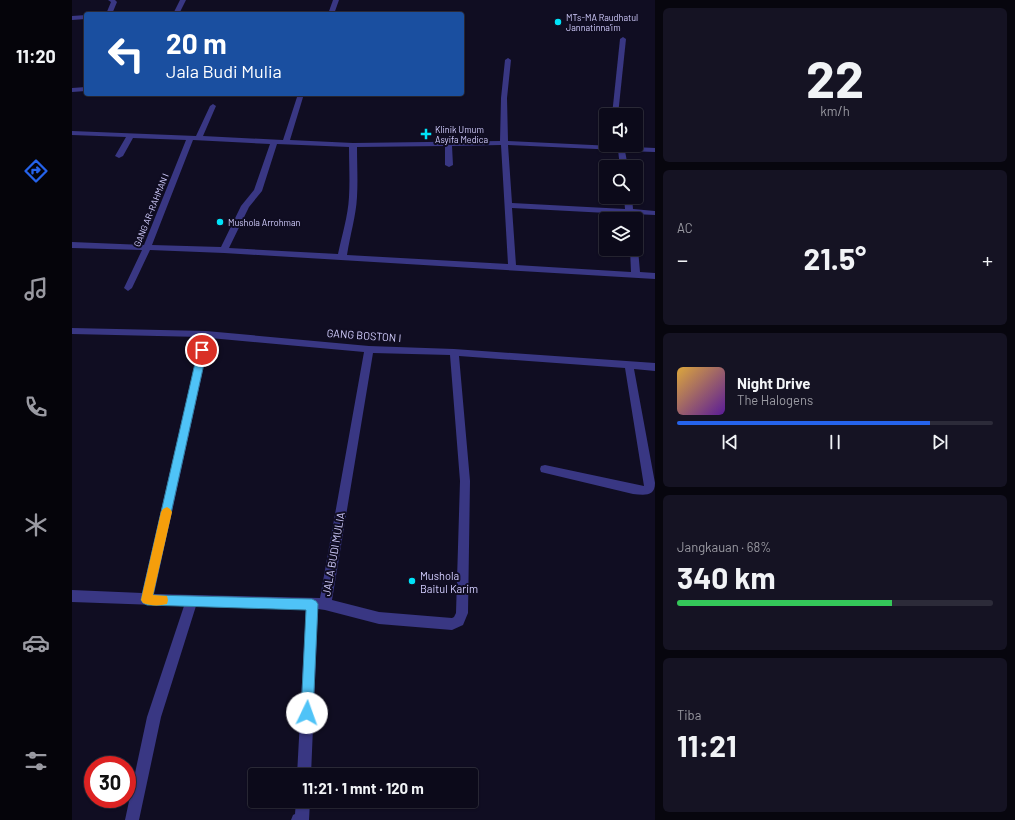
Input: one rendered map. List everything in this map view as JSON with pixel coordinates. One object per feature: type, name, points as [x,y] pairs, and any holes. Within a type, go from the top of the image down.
[{"type":"street","points":[[110,12],[114,2],[111,0]]},
{"type":"street","points":[[177,12],[183,0]]},
{"type":"street","points":[[332,12],[336,0]]},
{"type":"street","points":[[72,18],[84,18]]},
{"type":"street","points":[[616,108],[623,39]]},
{"type":"street","points":[[508,60],[504,98],[504,143],[512,267]]},
{"type":"street","points":[[72,90],[84,89]]},
{"type":"street","points":[[286,142],[300,96]]},
{"type":"street","points":[[200,138],[213,106]]},
{"type":"street","points":[[72,133],[353,145],[504,143],[599,146]]},
{"type":"street","points":[[119,156],[131,135]]},
{"type":"street","name":"GANG AR-RAHMAN I","points":[[128,288],[147,248],[190,138]]},
{"type":"street","points":[[224,250],[245,206],[258,191],[274,142]]},
{"type":"street","points":[[448,144],[449,165]]},
{"type":"street","points":[[342,258],[347,228],[350,221],[352,203],[353,145]]},
{"type":"street","points":[[643,149],[655,150]]},
{"type":"street","points":[[509,205],[599,213]]},
{"type":"street","points":[[643,214],[655,213]]},
{"type":"street","points":[[72,245],[224,250],[655,276]]},
{"type":"street","points":[[635,256],[636,275]]},
{"type":"street","name":"GANG BOSTON I","points":[[72,332],[206,334],[369,349],[454,352],[655,367]]},
{"type":"street","points":[[147,600],[206,334]]},
{"type":"street","name":"JALA BUDI MULIA","points":[[72,596],[147,600],[318,604],[369,349]]},
{"type":"street","points":[[305,768],[318,604],[380,618],[452,624],[459,621],[462,613],[465,481],[454,352]]},
{"type":"street","points":[[545,469],[633,490],[646,491],[649,489],[629,364]]},
{"type":"street","points":[[132,820],[154,718],[192,601]]},
{"type":"street","points":[[298,820],[302,820],[303,808]]},
{"type":"slow traffic","points":[[163,600],[147,600],[167,512]]},
{"type":"place","name":"MTs-MA Raudhatul Jannatinna'im","points":[[558,22]]},
{"type":"place","name":"Klinik Umum Asyifa Medica","points":[[426,134]]},
{"type":"place","name":"Mushola Arrohman","points":[[220,222]]},
{"type":"place","name":"Mushola Baitul Karim","points":[[412,581]]},
{"type":"route","points":[[202,350],[147,600],[312,604],[307,713]]}]
